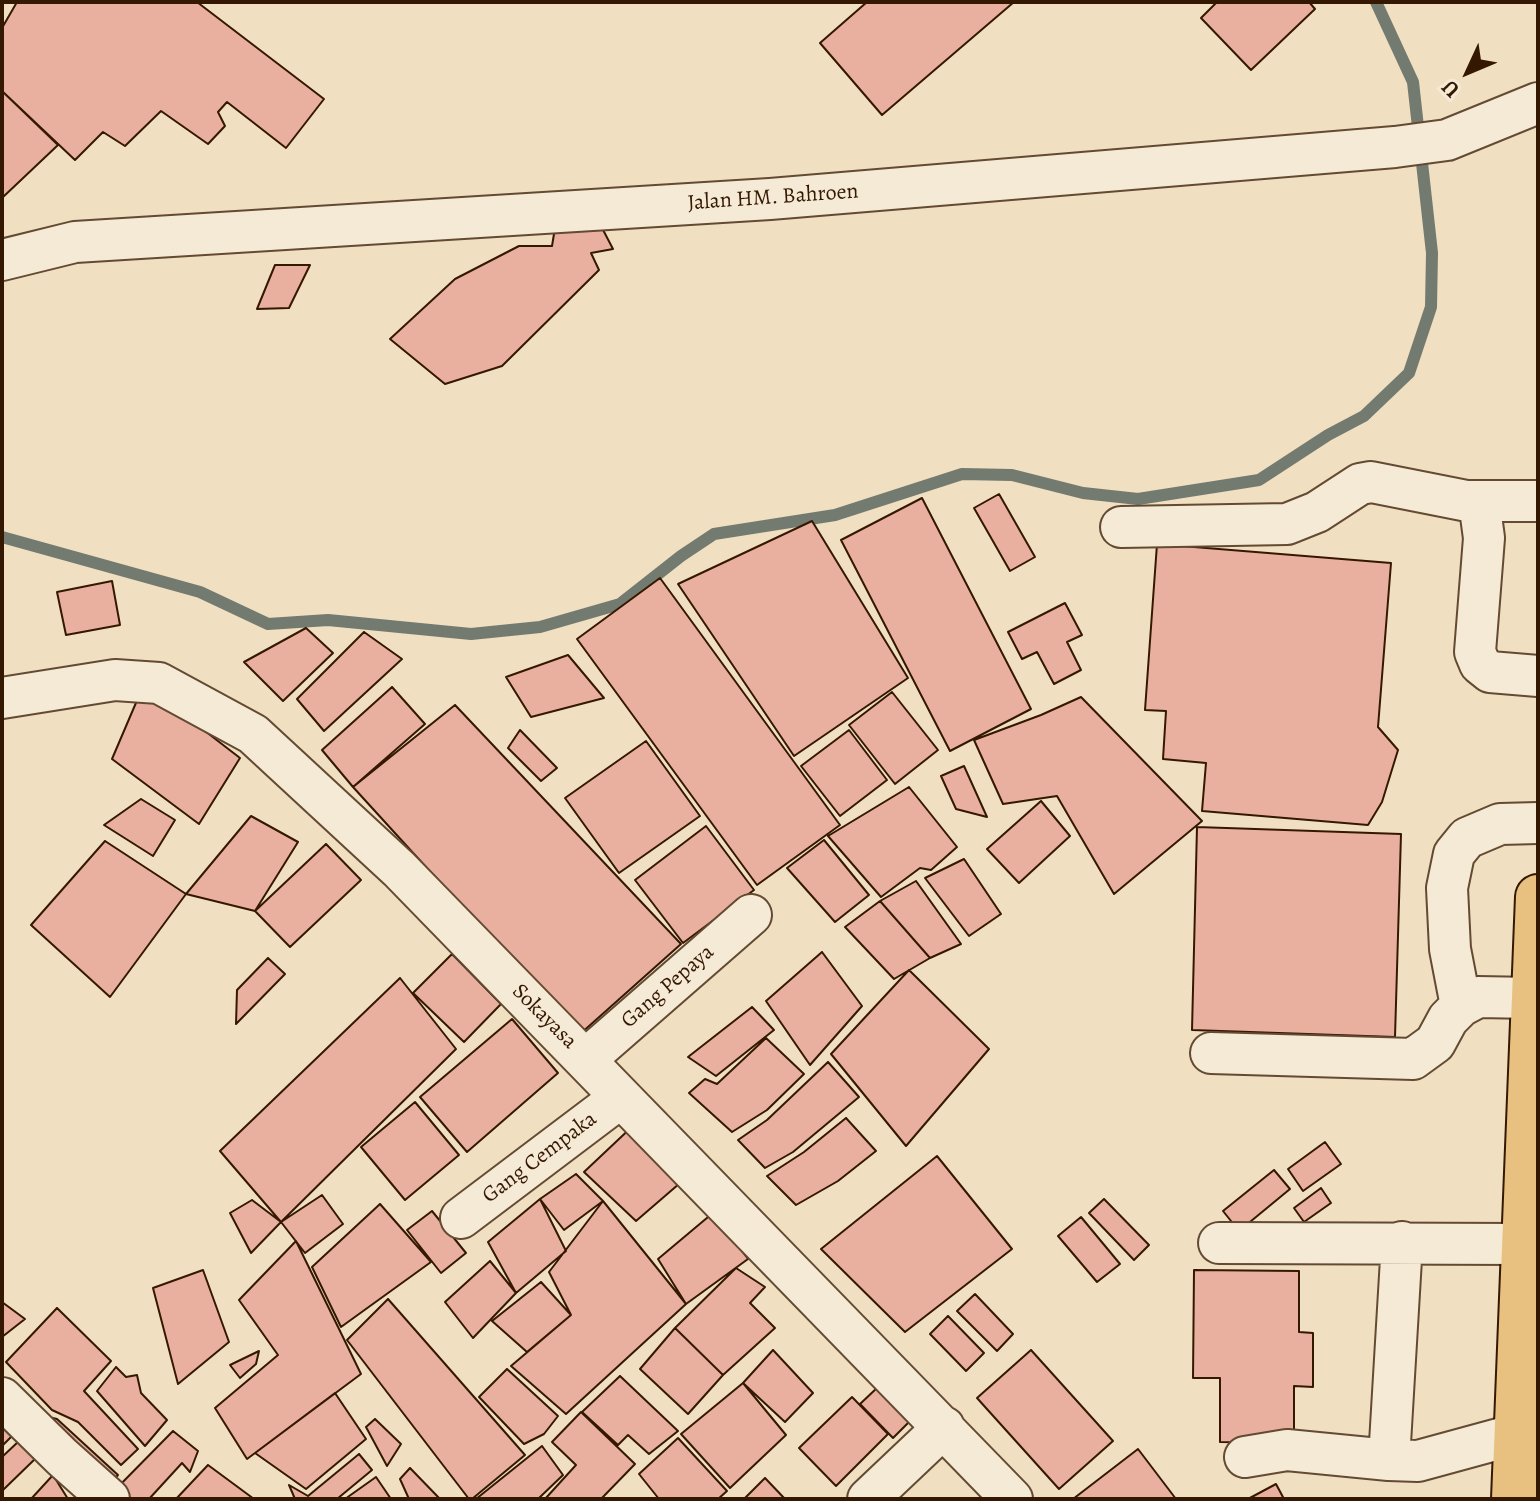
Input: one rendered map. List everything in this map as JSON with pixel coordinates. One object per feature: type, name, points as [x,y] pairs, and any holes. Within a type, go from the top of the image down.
[{"type":"main road","points":[[1514,1499],[1527,1428],[1523,1244],[1538,897]]},
{"type":"street","name":"Jalan HM. Bahroen","points":[[2,260],[75,242],[770,199],[1395,147],[1447,140],[1538,103]]},
{"type":"street","points":[[1121,527],[1287,524],[1317,512],[1360,484],[1371,482],[1467,501],[1538,501]]},
{"type":"street","points":[[1479,501],[1484,538],[1475,652],[1480,664],[1490,672],[1538,676]]},
{"type":"street","name":"Sokayasa","points":[[2,698],[115,680],[159,683],[253,734],[399,869],[1012,1499]]},
{"type":"street","points":[[1461,1006],[1450,949],[1447,888],[1454,854],[1467,838],[1500,824],[1538,823]]},
{"type":"street","name":"Gang Pepaya","points":[[586,1059],[751,915]]},
{"type":"street","points":[[1211,1053],[1413,1059],[1435,1043],[1448,1019],[1461,1006],[1478,997],[1533,998]]},
{"type":"street","name":"Gang Cempaka","points":[[461,1218],[620,1098]]},
{"type":"street","points":[[1389,1460],[1402,1242]]},
{"type":"street","points":[[1219,1243],[1523,1244]]},
{"type":"street","points":[[2,1398],[109,1499]]},
{"type":"street","points":[[868,1499],[944,1427]]},
{"type":"street","points":[[1245,1457],[1287,1450],[1389,1460],[1435,1458],[1527,1428]]},
{"type":"building","points":[[17,2],[197,2],[324,99],[286,148],[227,102],[218,112],[225,126],[208,144],[161,111],[125,146],[103,132],[75,160],[2,91],[2,28]]},
{"type":"building","points":[[867,2],[1014,2],[882,115],[820,43]]},
{"type":"building","points":[[1217,2],[1309,2],[1315,9],[1251,70],[1201,18]]},
{"type":"building","points":[[2,91],[58,145],[2,198]]},
{"type":"building","points":[[556,222],[600,224],[613,249],[591,253],[599,270],[502,366],[445,384],[390,339],[455,279],[519,246],[552,246]]},
{"type":"building","points":[[275,265],[310,265],[289,308],[257,309]]},
{"type":"building","points":[[999,494],[1035,557],[1010,571],[974,508]]},
{"type":"building","points":[[922,498],[1031,709],[950,751],[841,540]]},
{"type":"building","points":[[812,521],[908,678],[794,756],[678,584]]},
{"type":"building","points":[[1157,544],[1391,563],[1378,727],[1398,750],[1382,802],[1368,825],[1202,811],[1206,763],[1163,759],[1166,711],[1145,710]]},
{"type":"building","points":[[660,578],[840,825],[757,885],[577,639]]},
{"type":"building","points":[[112,581],[120,625],[66,635],[57,592]]},
{"type":"building","points":[[1065,603],[1082,635],[1067,642],[1081,670],[1054,684],[1037,652],[1022,659],[1008,632]]},
{"type":"building","points":[[306,628],[333,653],[283,701],[244,662]]},
{"type":"building","points":[[364,632],[402,659],[324,731],[297,699]]},
{"type":"building","points":[[568,655],[604,698],[531,717],[506,677]]},
{"type":"building","points":[[144,684],[240,758],[199,824],[112,759]]},
{"type":"building","points":[[392,687],[425,724],[353,787],[322,750]]},
{"type":"building","points":[[892,692],[938,750],[895,784],[849,725]]},
{"type":"building","points":[[1081,697],[1202,821],[1114,894],[1057,796],[1003,804],[974,740]]},
{"type":"building","points":[[455,705],[681,944],[579,1035],[353,787]]},
{"type":"building","points":[[520,730],[557,768],[541,781],[508,748]]},
{"type":"building","points":[[849,730],[887,780],[840,816],[801,766]]},
{"type":"building","points":[[646,741],[700,816],[619,873],[565,798]]},
{"type":"building","points":[[964,766],[987,817],[956,809],[941,776]]},
{"type":"building","points":[[909,787],[957,847],[931,870],[920,868],[881,897],[828,836]]},
{"type":"building","points":[[141,799],[175,820],[153,856],[104,825]]},
{"type":"building","points":[[1041,801],[1070,836],[1019,883],[987,849]]},
{"type":"building","points":[[251,816],[298,842],[255,911],[186,894]]},
{"type":"building","points":[[706,826],[754,890],[683,943],[635,880]]},
{"type":"building","points":[[1197,827],[1401,834],[1395,1037],[1192,1030]]},
{"type":"building","points":[[824,840],[869,895],[835,922],[787,868]]},
{"type":"building","points":[[105,841],[186,894],[110,997],[31,925]]},
{"type":"building","points":[[326,844],[361,880],[290,947],[255,911]]},
{"type":"building","points":[[964,859],[1001,914],[969,936],[925,878]]},
{"type":"building","points":[[916,881],[961,944],[930,958],[880,901]]},
{"type":"building","points":[[880,901],[930,958],[894,979],[845,927]]},
{"type":"building","points":[[822,952],[862,1006],[810,1065],[766,1001]]},
{"type":"building","points":[[452,954],[501,1004],[464,1042],[413,993]]},
{"type":"building","points":[[268,958],[285,974],[236,1024],[237,990]]},
{"type":"building","points":[[909,970],[989,1049],[906,1146],[831,1054]]},
{"type":"building","points":[[400,978],[456,1049],[281,1222],[220,1151]]},
{"type":"building","points":[[752,1007],[774,1030],[716,1076],[688,1057]]},
{"type":"building","points":[[512,1019],[558,1073],[467,1152],[420,1097]]},
{"type":"building","points":[[766,1038],[804,1074],[767,1110],[732,1132],[689,1093],[705,1079],[717,1084]]},
{"type":"building","points":[[828,1062],[859,1097],[793,1152],[765,1168],[738,1140],[767,1120]]},
{"type":"building","points":[[415,1102],[459,1155],[405,1200],[361,1147]]},
{"type":"building","points":[[846,1118],[876,1151],[838,1181],[796,1205],[767,1176],[804,1152]]},
{"type":"building","points":[[637,1122],[687,1177],[636,1221],[584,1172]]},
{"type":"building","points":[[1325,1142],[1341,1164],[1303,1191],[1288,1169]]},
{"type":"building","points":[[937,1156],[1012,1249],[905,1332],[821,1249]]},
{"type":"building","points":[[1274,1170],[1290,1189],[1239,1231],[1223,1211]]},
{"type":"building","points":[[576,1174],[603,1201],[564,1230],[540,1199]]},
{"type":"building","points":[[1321,1188],[1331,1203],[1304,1222],[1294,1208]]},
{"type":"building","points":[[322,1195],[343,1224],[305,1253],[281,1222]]},
{"type":"building","points":[[540,1199],[566,1251],[516,1293],[488,1242]]},
{"type":"building","points":[[1104,1199],[1149,1245],[1134,1260],[1089,1213]]},
{"type":"building","points":[[252,1200],[281,1222],[251,1253],[230,1213]]},
{"type":"building","points":[[603,1201],[686,1304],[566,1414],[511,1366],[571,1315],[549,1272]]},
{"type":"building","points":[[380,1204],[431,1262],[341,1327],[312,1267]]},
{"type":"building","points":[[432,1211],[466,1253],[441,1273],[407,1230]]},
{"type":"building","points":[[714,1212],[748,1259],[686,1304],[658,1259]]},
{"type":"building","points":[[1081,1217],[1120,1264],[1097,1282],[1058,1236]]},
{"type":"building","points":[[296,1241],[361,1374],[247,1459],[215,1408],[278,1355],[239,1300]]},
{"type":"building","points":[[490,1261],[516,1293],[473,1338],[445,1302]]},
{"type":"building","points":[[736,1268],[765,1287],[750,1303],[775,1328],[723,1375],[675,1328]]},
{"type":"building","points":[[203,1270],[229,1342],[178,1384],[153,1288]]},
{"type":"building","points":[[1194,1270],[1299,1271],[1299,1332],[1313,1333],[1313,1387],[1294,1386],[1294,1443],[1220,1442],[1220,1378],[1193,1378]]},
{"type":"building","points":[[541,1282],[571,1315],[527,1352],[492,1321]]},
{"type":"building","points":[[975,1294],[1013,1334],[997,1351],[957,1311]]},
{"type":"building","points":[[388,1299],[525,1455],[472,1499],[347,1340]]},
{"type":"building","points":[[2,1302],[25,1319],[2,1337]]},
{"type":"building","points":[[57,1308],[111,1361],[84,1391],[138,1449],[121,1465],[78,1422],[52,1410],[6,1362]]},
{"type":"building","points":[[948,1316],[984,1353],[966,1371],[930,1334]]},
{"type":"building","points":[[675,1328],[723,1375],[688,1414],[640,1369]]},
{"type":"building","points":[[773,1350],[813,1393],[785,1422],[743,1383]]},
{"type":"building","points":[[1031,1350],[1113,1441],[1059,1489],[977,1398]]},
{"type":"building","points":[[259,1351],[256,1364],[240,1378],[230,1365]]},
{"type":"building","points":[[116,1367],[126,1377],[137,1375],[141,1393],[167,1420],[145,1446],[97,1391]]},
{"type":"building","points":[[507,1369],[558,1416],[544,1434],[524,1444],[479,1397]]},
{"type":"building","points":[[620,1376],[678,1431],[649,1454],[628,1435],[618,1445],[582,1412]]},
{"type":"building","points":[[743,1383],[786,1435],[730,1488],[681,1434]]},
{"type":"building","points":[[878,1387],[911,1420],[893,1438],[860,1404]]},
{"type":"building","points":[[335,1393],[366,1439],[306,1489],[255,1453]]},
{"type":"building","points":[[852,1397],[888,1434],[836,1486],[799,1448]]},
{"type":"building","points":[[581,1412],[635,1464],[601,1499],[545,1499],[576,1465],[552,1442]]},
{"type":"building","points":[[31,1413],[57,1419],[118,1475],[104,1490]]},
{"type":"building","points":[[375,1419],[401,1444],[387,1466],[366,1427]]},
{"type":"building","points":[[2,1426],[12,1436],[2,1446]]},
{"type":"building","points":[[173,1431],[198,1451],[190,1472],[182,1463],[149,1499],[118,1499],[112,1493]]},
{"type":"building","points":[[678,1438],[727,1491],[718,1499],[659,1499],[639,1474]]},
{"type":"building","points":[[19,1441],[36,1458],[2,1491],[2,1457]]},
{"type":"building","points":[[542,1446],[563,1475],[538,1499],[476,1499]]},
{"type":"building","points":[[1138,1449],[1176,1499],[1073,1499]]},
{"type":"building","points":[[359,1454],[372,1470],[337,1499],[295,1499],[289,1485],[308,1496]]},
{"type":"building","points":[[208,1465],[254,1499],[176,1499]]},
{"type":"building","points":[[410,1468],[440,1499],[409,1499],[400,1479]]},
{"type":"building","points":[[53,1475],[68,1499],[31,1499]]},
{"type":"building","points":[[376,1477],[391,1499],[345,1499]]},
{"type":"building","points":[[765,1478],[785,1499],[744,1499]]},
{"type":"building","points":[[1276,1484],[1284,1499],[1248,1499]]},
{"type":"waterway","points":[[2,537],[200,592],[268,624],[328,620],[471,634],[540,627],[620,604],[714,534],[835,515],[962,474],[1012,475],[1083,493],[1138,499],[1259,480],[1328,435],[1364,416],[1409,373],[1431,307],[1432,253],[1413,82],[1376,2]]}]
